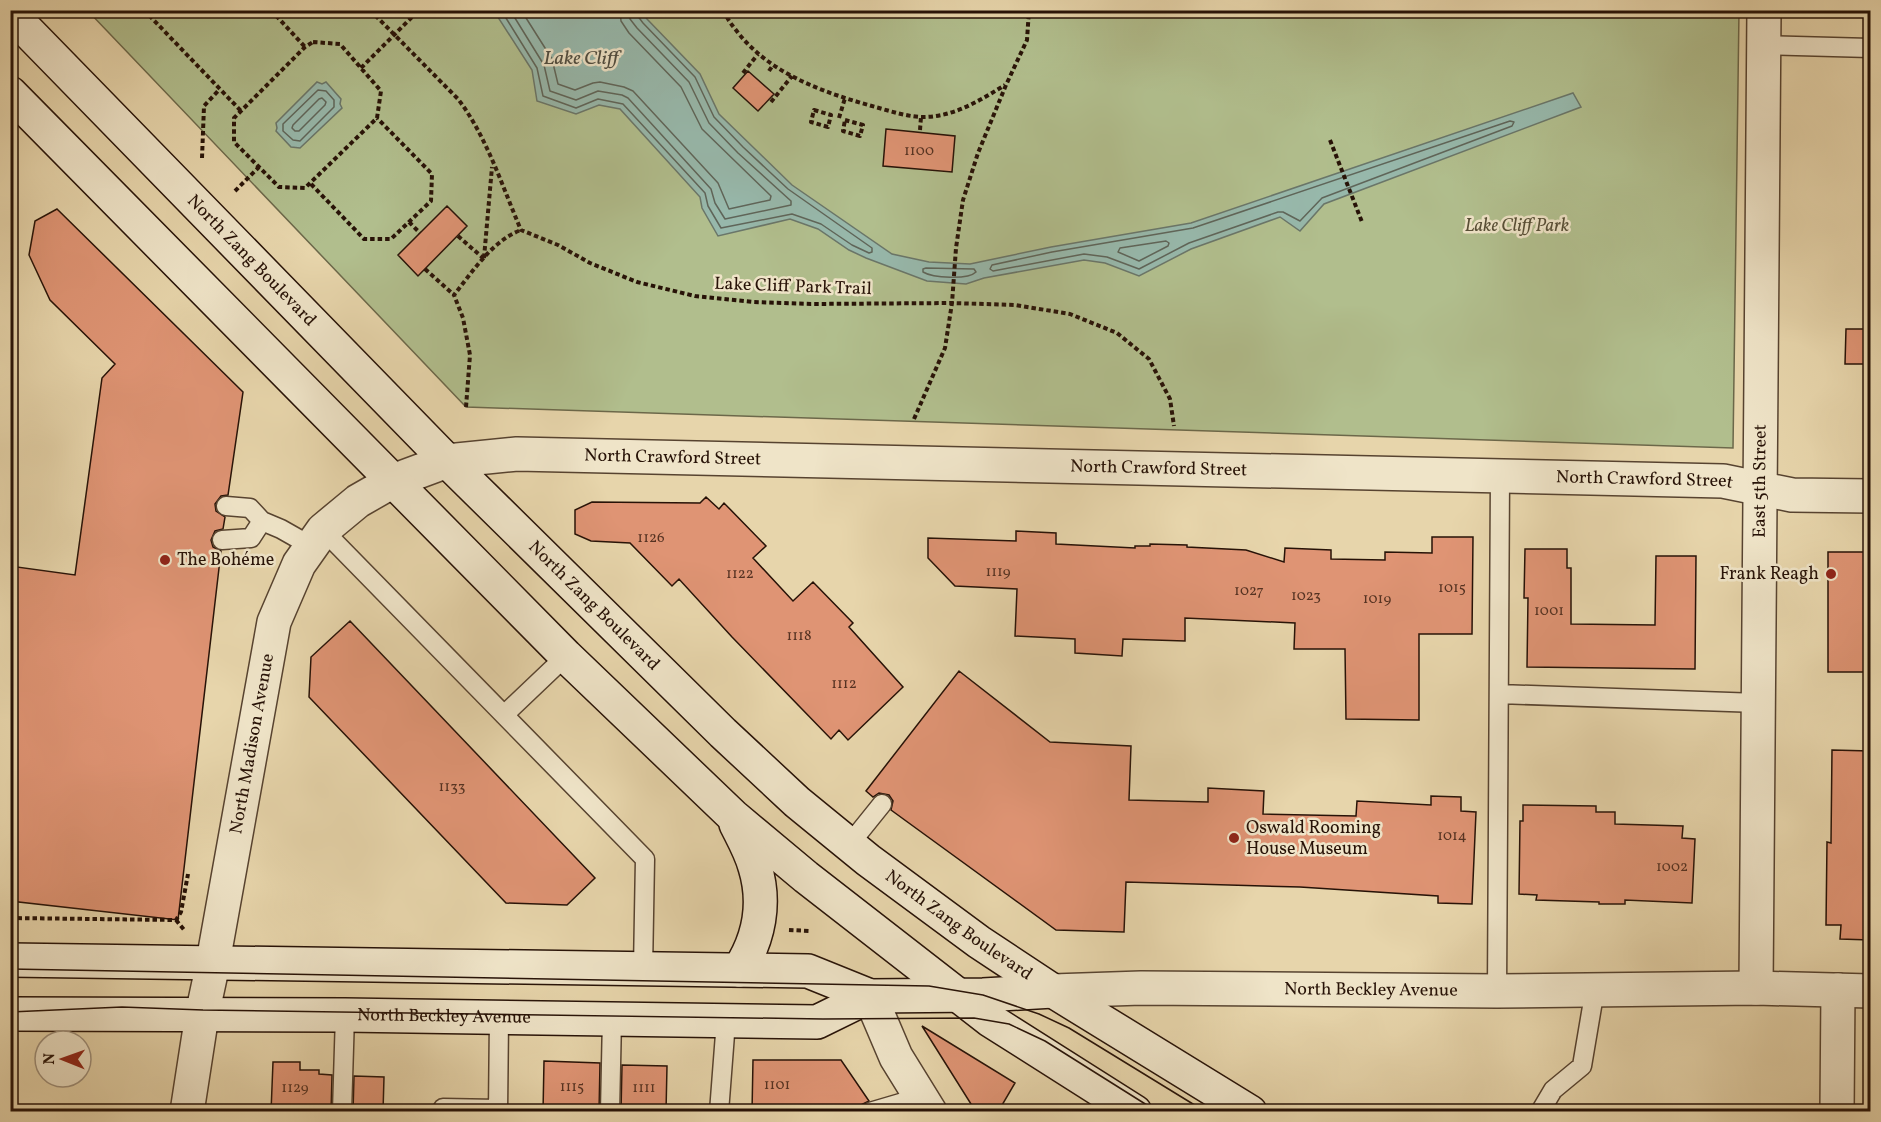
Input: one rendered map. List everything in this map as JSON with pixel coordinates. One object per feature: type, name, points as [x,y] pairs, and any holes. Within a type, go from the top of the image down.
[{"type":"main road","name":"East 5th Street","points":[[1756,988],[1764,10]]},
{"type":"main road","name":"North Zang Boulevard","points":[[10,13],[447,461],[723,733],[797,802],[849,845],[979,942],[1053,991],[1250,1112]]},
{"type":"main road","points":[[10,93],[566,656],[733,816],[806,878],[990,1020],[1135,1112]]},
{"type":"main road","name":"North Crawford Street","points":[[447,461],[517,454],[1723,481],[1792,495],[1870,496]]},
{"type":"main road","name":"North Madison Avenue","points":[[187,1112],[202,1015],[274,622],[299,564],[317,538],[358,501],[393,481],[447,461]]},
{"type":"main road","points":[[733,816],[756,867],[760,896],[760,923],[750,953],[739,970]]},
{"type":"main road","name":"North Beckley Avenue","points":[[10,960],[808,971],[870,996],[1141,988],[1497,990],[1756,988],[1870,991]]},
{"type":"main road","points":[[1837,1112],[1838,990]]},
{"type":"main road","points":[[870,996],[896,1057],[925,1104]]},
{"type":"main road","name":"North Beckley Avenue","points":[[10,1014],[612,1018],[818,1022],[870,996]]},
{"type":"lane","points":[[1763,45],[1870,48]]},
{"type":"lane","points":[[1497,990],[1500,477]]},
{"type":"lane","points":[[226,506],[250,508],[262,521],[281,529],[317,538],[504,715],[645,859],[643,969]]},
{"type":"lane","points":[[222,540],[250,538],[262,521]]},
{"type":"lane","points":[[504,715],[566,656]]},
{"type":"lane","points":[[1498,694],[1758,704]]},
{"type":"lane","points":[[849,845],[882,804]]},
{"type":"lane","points":[[1540,1112],[1553,1090],[1582,1066],[1595,989]]},
{"type":"lane","points":[[342,1112],[345,1016]]},
{"type":"lane","points":[[443,1112],[443,1108],[498,1110],[499,1018]]},
{"type":"lane","points":[[610,1112],[612,1018]]},
{"type":"lane","points":[[719,1112],[726,1021]]},
{"type":"lane","points":[[870,1112],[925,1104]]},
{"type":"path","points":[[144,10],[241,111]]},
{"type":"path","points":[[271,10],[305,47]]},
{"type":"path","points":[[370,10],[469,113],[521,230],[511,234],[484,258],[454,295]]},
{"type":"path","points":[[361,68],[419,10]]},
{"type":"path","points":[[724,10],[727,20],[747,44],[773,65],[792,76],[845,98],[907,115],[921,117],[945,114],[975,104],[1006,85]]},
{"type":"path","points":[[914,419],[945,348],[963,200],[978,153],[1027,40],[1029,10]]},
{"type":"path","points":[[313,42],[340,44],[361,68],[381,91],[377,118],[305,188],[279,187],[234,142],[234,118],[305,47],[313,42]]},
{"type":"path","points":[[743,73],[758,54]]},
{"type":"path","points":[[769,71],[773,65]]},
{"type":"path","points":[[771,102],[792,76]]},
{"type":"path","points":[[202,158],[204,106],[219,90]]},
{"type":"path","points":[[839,118],[845,98]]},
{"type":"path","points":[[831,115],[828,126],[811,122],[814,110],[863,124],[860,136],[843,131],[846,120]]},
{"type":"path","points":[[920,130],[921,117]]},
{"type":"path","points":[[310,184],[364,239],[391,239],[431,201],[432,174],[377,118]]},
{"type":"path","points":[[1330,140],[1362,222]]},
{"type":"path","points":[[484,258],[492,163]]},
{"type":"path","points":[[235,191],[259,167]]},
{"type":"path","points":[[409,222],[420,233]]},
{"type":"path","name":"Lake Cliff Park Trail","points":[[521,230],[636,282],[695,296],[754,302],[811,304],[1015,305],[1070,314],[1117,333],[1149,359],[1170,399],[1174,426]]},
{"type":"path","points":[[458,236],[484,258]]},
{"type":"path","points":[[426,268],[454,295],[463,318],[470,355],[466,407]]},
{"type":"path","points":[[10,918],[176,920],[181,912],[188,874]]},
{"type":"path","points":[[792,940],[787,930],[810,931]]},
{"type":"green space","name":"Lake Cliff Park","points":[[88,11],[1739,11],[1733,448],[466,407]]},
{"type":"water","name":"Lake Cliff","points":[[494,11],[641,11],[700,74],[719,114],[792,185],[892,254],[929,262],[970,264],[1051,247],[1191,223],[1573,93],[1581,107],[1324,204],[1300,231],[1280,217],[1191,249],[1139,276],[1105,263],[1084,260],[984,278],[966,284],[927,281],[866,258],[849,250],[818,229],[790,219],[718,236],[702,208],[700,197],[620,109],[599,105],[576,114],[537,101],[532,70]]},
{"type":"water","points":[[317,82],[322,84],[326,82],[341,99],[342,108],[300,148],[291,147],[276,131],[276,123]]},
{"type":"building","points":[[748,71],[774,94],[758,111],[733,88]]},
{"type":"building","points":[[886,129],[955,136],[952,172],[883,166]]},
{"type":"building","points":[[447,206],[467,226],[418,276],[398,255]]},
{"type":"building","name":"The Bohéme","points":[[57,209],[243,392],[228,495],[221,496],[215,504],[216,511],[225,517],[223,529],[215,531],[211,540],[213,547],[221,551],[178,920],[10,901],[10,566],[75,575],[102,378],[115,364],[50,300],[29,255],[35,221]]},
{"type":"building","points":[[1846,329],[1870,329],[1870,364],[1845,364]]},
{"type":"building","points":[[706,497],[719,509],[724,503],[766,546],[753,558],[793,601],[813,582],[853,623],[849,627],[903,687],[848,740],[839,730],[831,739],[679,579],[672,586],[630,543],[591,541],[575,534],[575,510],[592,502],[700,503]]},
{"type":"building","points":[[1016,531],[1056,533],[1056,544],[1135,548],[1135,546],[1150,546],[1150,544],[1187,545],[1187,547],[1246,550],[1284,562],[1285,548],[1331,550],[1331,559],[1385,560],[1385,552],[1432,553],[1432,537],[1473,537],[1472,634],[1419,634],[1419,720],[1346,719],[1345,649],[1294,649],[1295,623],[1185,618],[1185,641],[1123,639],[1122,656],[1075,653],[1075,639],[1015,636],[1017,589],[955,586],[928,558],[928,538],[1016,541]]},
{"type":"building","points":[[1525,549],[1567,549],[1567,568],[1571,568],[1571,624],[1655,625],[1656,556],[1696,556],[1695,669],[1527,667],[1528,598],[1524,598]]},
{"type":"building","points":[[1828,552],[1870,552],[1870,672],[1828,672]]},
{"type":"building","points":[[350,621],[595,878],[567,905],[506,903],[309,697],[311,657]]},
{"type":"building","points":[[959,671],[1050,742],[1131,746],[1129,800],[1208,802],[1208,788],[1264,791],[1263,814],[1356,816],[1357,801],[1431,805],[1431,796],[1461,797],[1461,811],[1476,812],[1472,904],[1438,903],[1438,896],[1300,887],[1126,882],[1124,932],[1056,930],[891,810],[893,801],[889,795],[879,793],[873,797],[866,791]]},
{"type":"building","points":[[1832,750],[1870,751],[1870,940],[1840,939],[1841,925],[1826,925],[1827,842],[1831,843]]},
{"type":"building","points":[[1523,805],[1596,806],[1596,812],[1615,812],[1615,824],[1683,826],[1682,838],[1695,839],[1692,903],[1625,900],[1625,904],[1599,904],[1599,902],[1536,900],[1537,895],[1519,894],[1520,821],[1523,821]]},
{"type":"building","points":[[922,1026],[1015,1083],[998,1112],[976,1112]]},
{"type":"building","points":[[753,1060],[841,1060],[869,1101],[838,1112],[752,1112]]},
{"type":"building","points":[[544,1061],[600,1063],[599,1112],[543,1112]]},
{"type":"building","points":[[273,1062],[300,1062],[300,1070],[319,1070],[319,1074],[332,1075],[331,1112],[271,1112]]},
{"type":"building","points":[[622,1065],[667,1066],[666,1112],[621,1112]]},
{"type":"building","points":[[354,1076],[384,1077],[383,1112],[353,1112]]},
{"type":"tram line","points":[[10,969],[929,986],[983,995],[1039,1014],[1069,1028],[1206,1112]]},
{"type":"tram line","points":[[10,1012],[122,1007],[823,1019],[974,1018],[1009,1024],[1045,1041],[1158,1112]]},
{"type":"place","name":"The Bohéme","points":[[165,560]]},
{"type":"place","name":"Frank Reagh","points":[[1831,574]]},
{"type":"place","name":"Oswald Rooming House Museum","points":[[1234,838]]}]
